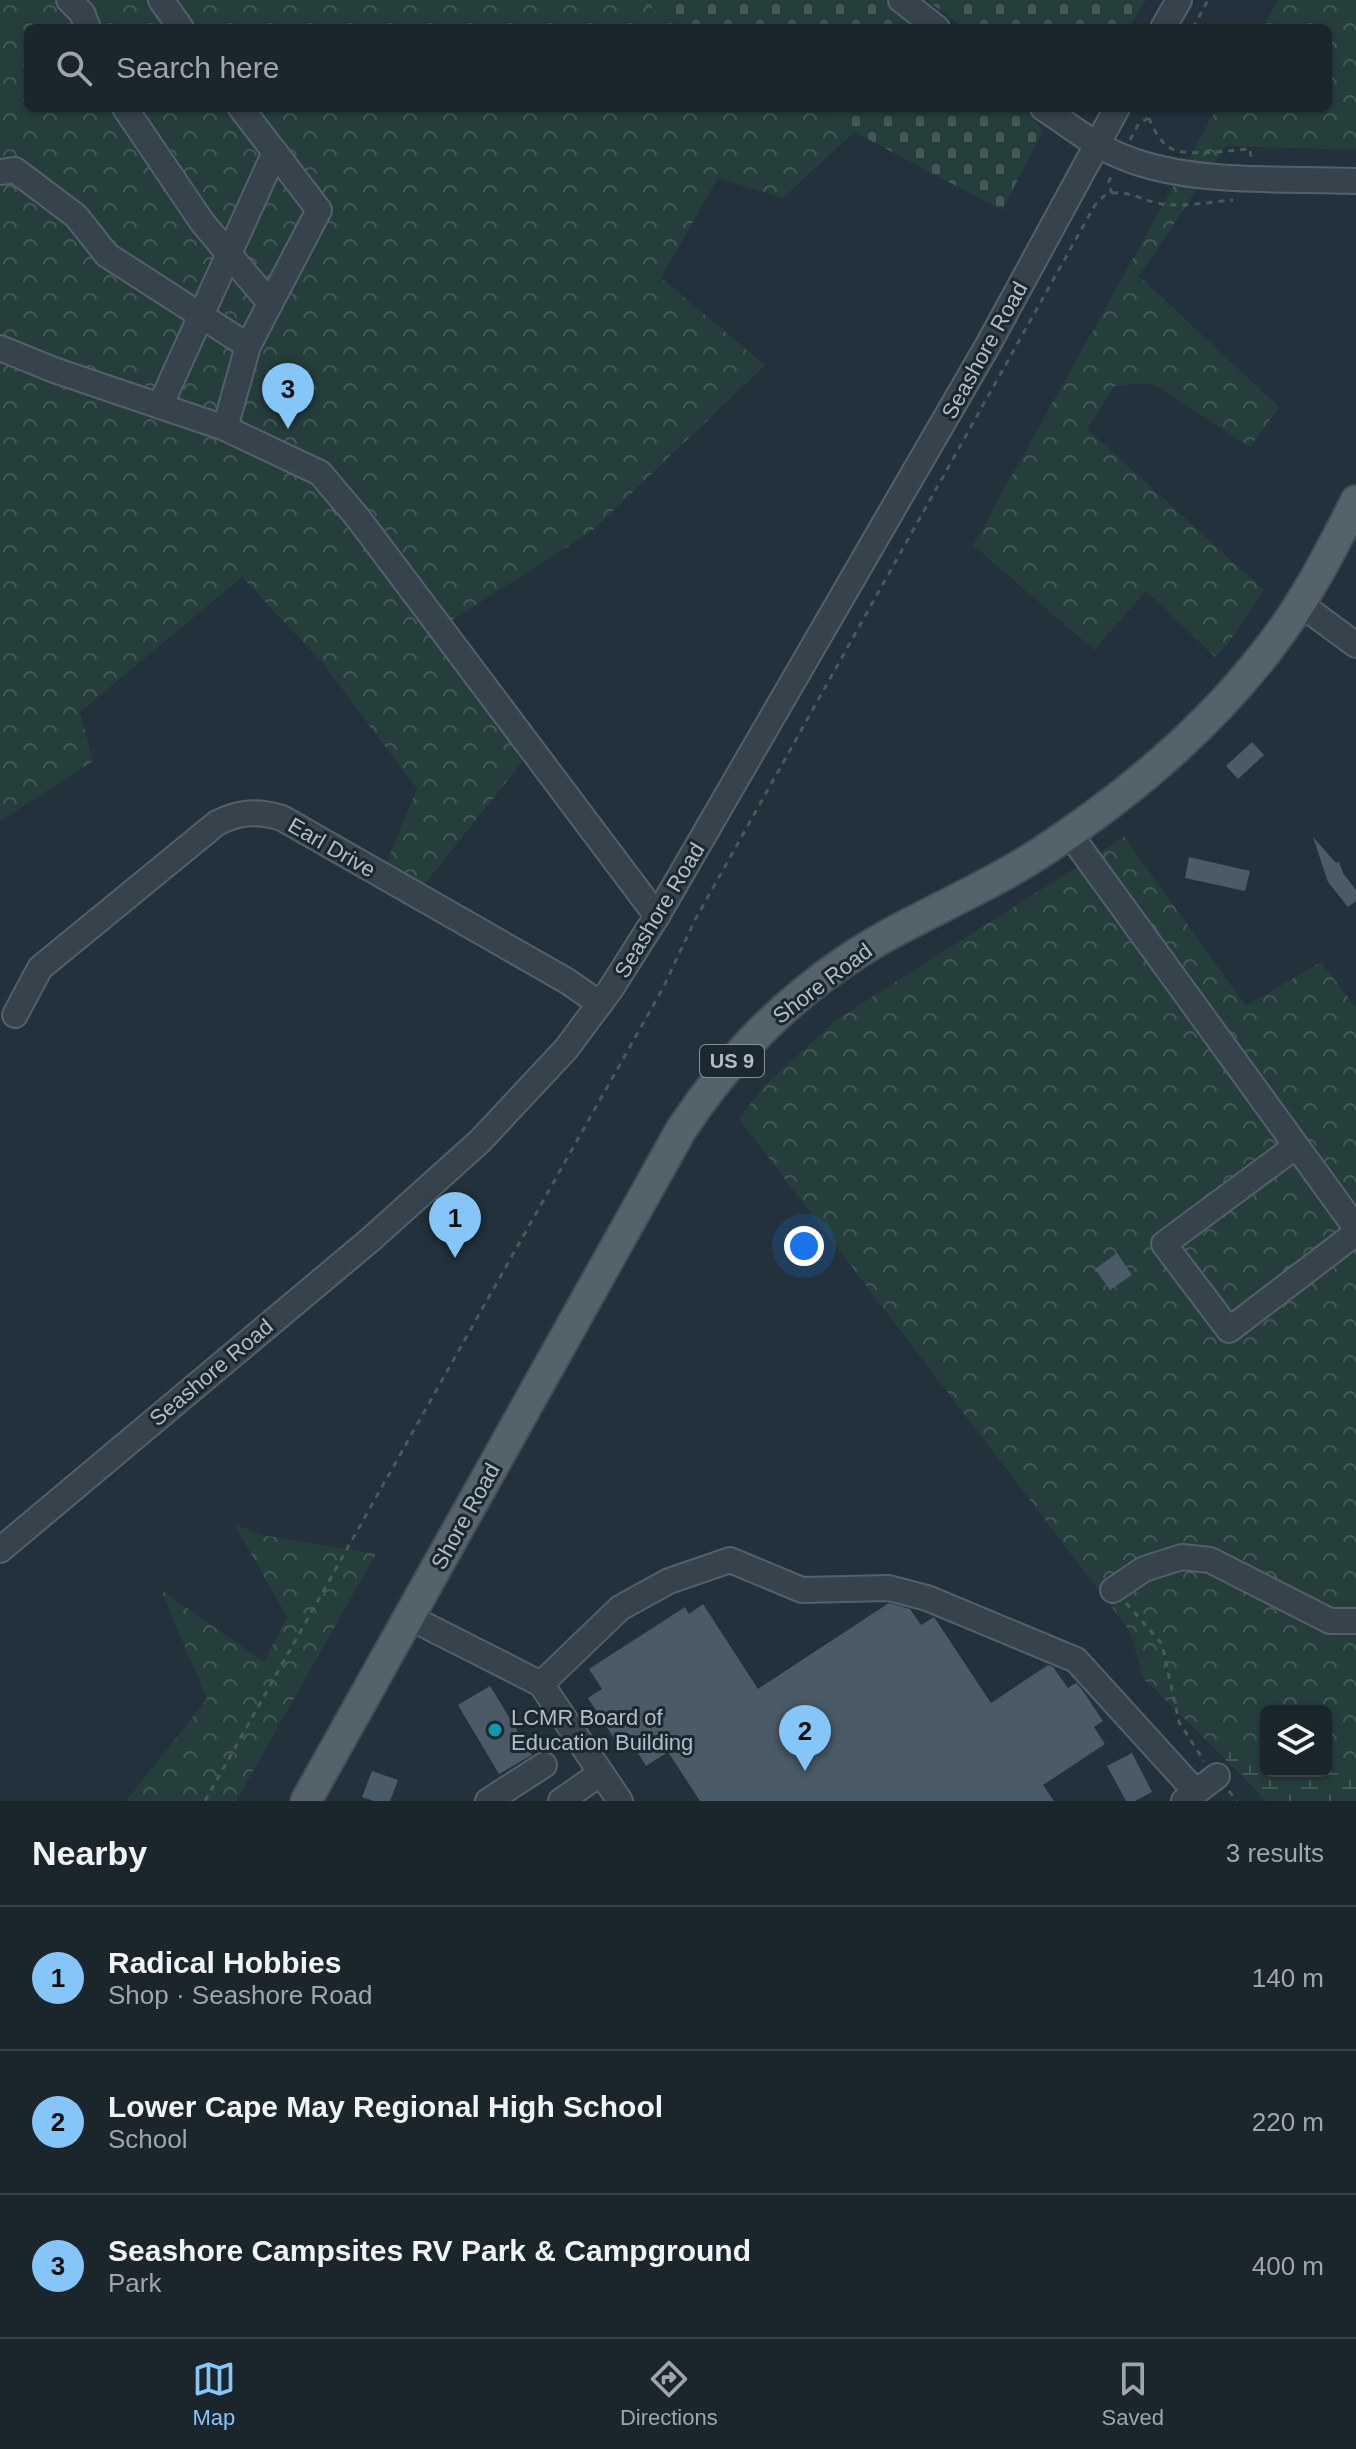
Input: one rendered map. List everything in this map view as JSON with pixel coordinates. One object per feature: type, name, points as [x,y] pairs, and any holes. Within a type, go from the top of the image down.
[{"type":"main road","name":"Shore Road","points":[[306,1801],[681,1130],[724,1071],[777,1015],[814,983],[854,955],[994,881],[1069,833],[1142,777],[1222,703],[1267,652],[1299,603],[1356,501]]},
{"type":"street","points":[[69,0],[82,13],[86,24]]},
{"type":"street","points":[[161,0],[178,24]]},
{"type":"street","points":[[901,0],[932,24]]},
{"type":"street","points":[[1165,24],[1179,0]]},
{"type":"street","points":[[128,112],[202,222],[270,303]]},
{"type":"street","points":[[225,428],[248,346],[319,210],[244,112]]},
{"type":"street","points":[[1049,112],[1121,157],[1163,170],[1210,176],[1356,181]]},
{"type":"street","name":"Seashore Road","points":[[0,1550],[420,1196],[518,1103],[566,1049],[600,1004],[657,916],[988,345],[1115,112]]},
{"type":"street","points":[[160,406],[275,152]]},
{"type":"street","points":[[0,172],[15,170],[38,185],[76,216],[107,255],[248,346]]},
{"type":"street","points":[[0,348],[54,370],[225,428],[320,473],[358,518],[657,916]]},
{"type":"street","points":[[1299,603],[1356,645]]},
{"type":"street","name":"Earl Drive","points":[[15,1015],[40,968],[217,823],[248,812],[282,818],[567,981],[600,1004]]},
{"type":"street","points":[[1069,833],[1296,1146],[1356,1231],[1229,1330],[1164,1244],[1296,1146]]},
{"type":"street","points":[[1113,1590],[1144,1569],[1182,1557],[1210,1560],[1330,1621],[1356,1621]]},
{"type":"street","points":[[541,1684],[620,1608],[669,1581],[730,1560],[802,1590],[889,1588],[927,1598],[1076,1660],[1190,1796],[1217,1776]]},
{"type":"street","points":[[409,1617],[541,1684],[620,1801]]},
{"type":"street","points":[[488,1801],[544,1765]]},
{"type":"street","points":[[561,1801],[601,1773]]},
{"type":"path","points":[[1195,24],[1208,0]]},
{"type":"path","points":[[1150,112],[1149,118],[1162,141],[1174,150],[1250,149],[1252,177]]},
{"type":"path","points":[[1139,123],[1149,118]]},
{"type":"path","points":[[1108,183],[1112,193]]},
{"type":"path","points":[[205,1801],[663,988],[695,920],[1095,205],[1112,193],[1134,193],[1170,205],[1239,199]]},
{"type":"path","points":[[1113,1590],[1162,1644],[1179,1722],[1194,1748],[1237,1801]]},
{"type":"green space","points":[[0,0],[638,0],[677,24],[24,24],[24,112],[822,112],[854,132],[783,198],[718,178],[661,278],[765,365],[592,531],[441,627],[534,747],[417,894],[382,873],[417,789],[321,661],[242,577],[80,712],[93,761],[0,821]]},
{"type":"green space","points":[[638,0],[883,0],[916,24],[677,24]]},
{"type":"green space","points":[[926,0],[1146,0],[1131,24],[959,24]]},
{"type":"green space","points":[[1278,0],[1356,0],[1356,150],[1226,146],[1139,276],[1279,407],[1250,447],[1152,383],[1115,386],[1087,429],[1264,590],[1227,645],[1215,657],[1146,591],[1094,650],[973,545],[1215,112],[1332,112],[1332,24],[1264,24]]},
{"type":"green space","points":[[822,112],[1028,112],[1043,131],[1002,210]]},
{"type":"green space","points":[[1124,837],[1246,1006],[1321,962],[1356,1008],[1356,1766],[1332,1763],[1332,1705],[1260,1705],[1260,1753],[1213,1747],[1144,1679],[1129,1630],[739,1119],[764,1086],[839,1018]]},
{"type":"green space","points":[[234,1524],[262,1535],[376,1554],[236,1801],[126,1801],[207,1699],[161,1590],[264,1662],[287,1617]]},
{"type":"green space","points":[[1213,1747],[1260,1753],[1260,1777],[1332,1777],[1332,1763],[1356,1766],[1356,1801],[1266,1801]]},
{"type":"building","points":[[1252,742],[1264,755],[1238,779],[1226,766]]},
{"type":"building","points":[[1313,837],[1336,863],[1339,862],[1356,890],[1356,901],[1348,907],[1328,882]]},
{"type":"building","points":[[1189,857],[1250,871],[1245,891],[1185,878]]},
{"type":"building","points":[[1117,1253],[1132,1275],[1110,1290],[1095,1269]]},
{"type":"building","points":[[889,1603],[910,1609],[921,1625],[934,1617],[991,1703],[1048,1665],[1053,1667],[1068,1688],[1076,1683],[1081,1688],[1103,1721],[1094,1727],[1105,1744],[1043,1785],[1054,1801],[700,1801],[668,1752],[646,1766],[633,1745],[623,1752],[588,1698],[602,1689],[589,1669],[685,1607],[689,1614],[703,1604],[758,1689]]},
{"type":"building","name":"LCMR Board of Education Building","points":[[490,1686],[532,1755],[499,1774],[458,1705]]},
{"type":"building","points":[[1132,1753],[1152,1792],[1135,1801],[1126,1801],[1107,1766]]},
{"type":"building","points":[[372,1771],[398,1780],[390,1801],[362,1797]]},
{"type":"place","name":"Seashore Campsites RV Park & Campground","points":[[288,429]]},
{"type":"place","name":"Radical Hobbies","points":[[455,1258]]},
{"type":"place","name":"LCMR Board of Education Building","points":[[495,1730]]},
{"type":"place","name":"Lower Cape May Regional High School","points":[[805,1771]]}]
